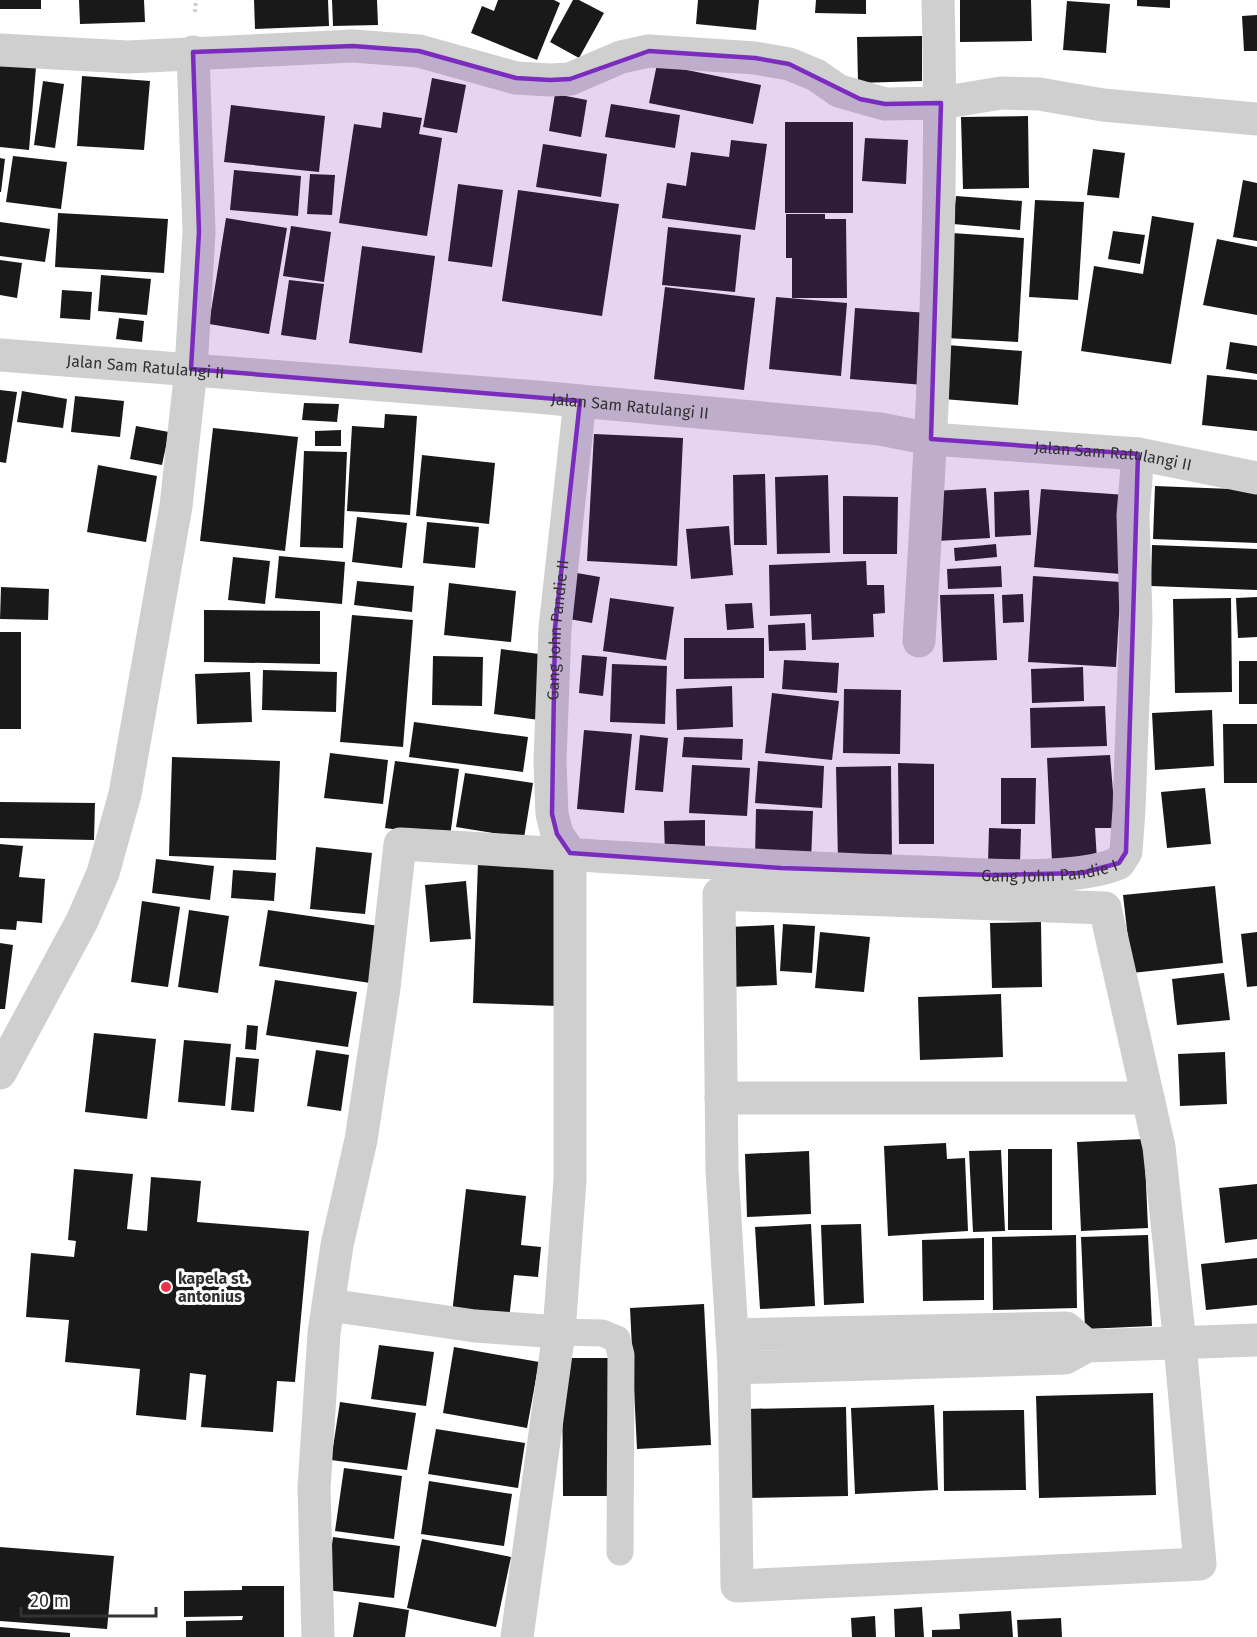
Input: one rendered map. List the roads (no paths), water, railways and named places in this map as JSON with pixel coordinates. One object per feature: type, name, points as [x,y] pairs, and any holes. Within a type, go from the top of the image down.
[{"type":"street","points":[[919,641],[931,439],[941,103],[938,0]]},
{"type":"street","points":[[0,50],[128,57],[322,46],[397,49],[449,57],[516,78],[550,80],[570,79],[621,57],[649,51],[754,58],[789,64],[816,75],[839,91],[860,99],[885,104],[941,103],[1001,93],[1039,94],[1103,105],[1257,119]]},
{"type":"street","points":[[0,1072],[82,921],[103,873],[125,794],[176,506],[191,369],[199,232],[193,52]]},
{"type":"street","name":"Jalan Sam Ratulangi II","points":[[0,355],[580,401],[880,429],[931,439],[1138,454],[1257,478]]},
{"type":"street","name":"Gang John Pandie II","points":[[570,853],[557,834],[552,814],[550,761],[555,628],[580,401]]},
{"type":"street","name":"Gang John Pandie I","points":[[329,1305],[337,1245],[361,1140],[384,988],[400,844],[781,868],[992,875],[1082,873],[1119,863],[1126,852],[1129,809],[1136,619],[1134,514],[1138,454]]},
{"type":"street","points":[[517,1637],[558,1332],[570,1180],[570,853]]},
{"type":"street","points":[[719,894],[1105,908],[1148,1098],[1159,1147],[1200,1564],[737,1586],[734,1368],[722,1170],[719,894]]},
{"type":"street","points":[[721,1098],[1148,1098]]},
{"type":"street","points":[[318,1637],[314,1488],[324,1333],[329,1305],[475,1326],[558,1332]]},
{"type":"street","points":[[732,1335],[1066,1328],[1087,1346]]},
{"type":"street","points":[[734,1368],[1065,1358],[1087,1346],[1257,1340]]},
{"type":"lane","points":[[558,1332],[602,1333],[617,1339],[621,1355],[620,1552]]},
{"type":"place","name":"kapela st. antonius","points":[[166,1287]]}]
